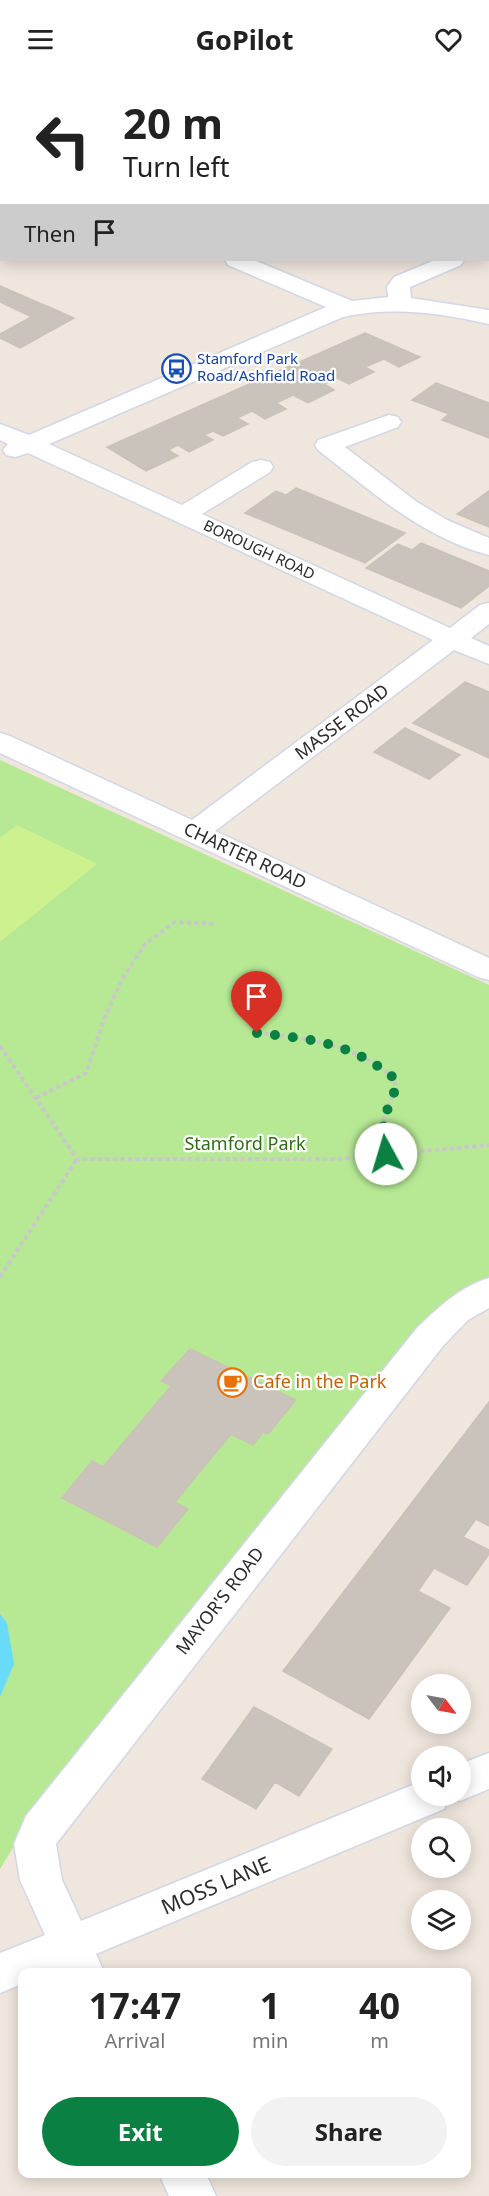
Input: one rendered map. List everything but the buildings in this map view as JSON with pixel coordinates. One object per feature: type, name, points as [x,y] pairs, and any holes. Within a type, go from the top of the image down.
[{"type":"street","points":[[238,261],[349,308]]},
{"type":"street","points":[[264,272],[283,261]]},
{"type":"street","points":[[401,303],[398,287],[402,282],[451,261]]},
{"type":"street","points":[[0,456],[304,324],[349,308],[373,303],[401,303],[489,317]]},
{"type":"street","points":[[389,422],[327,445],[408,507],[438,525],[489,547]]},
{"type":"street","name":"BOROUGH ROAD","points":[[0,431],[489,656]]},
{"type":"street","points":[[183,515],[261,467]]},
{"type":"street","name":"MASSE ROAD","points":[[195,832],[489,611]]},
{"type":"street","name":"CHARTER ROAD","points":[[0,742],[489,970]]},
{"type":"street","name":"MAYOR'S ROAD","points":[[76,1959],[41,1880],[35,1844],[42,1829],[430,1337],[456,1311],[489,1291]]},
{"type":"street","points":[[471,1778],[489,1771]]},
{"type":"street","name":"MOSS LANE","points":[[27,1968],[76,1959],[411,1805]]},
{"type":"street","name":"MOSS LANE","points":[[0,1973],[18,1970]]},
{"type":"street","points":[[184,2178],[194,2196]]},
{"type":"path","points":[[36,1098],[86,1073],[104,1019],[117,989],[144,944],[175,922],[214,924]]},
{"type":"path","points":[[257,1033],[300,1038],[342,1048],[374,1061],[395,1079],[395,1090],[383,1121],[386,1154]]},
{"type":"path","points":[[0,1046],[77,1159]]},
{"type":"path","points":[[77,1159],[338,1159],[489,1145]]},
{"type":"path","points":[[0,1277],[77,1159]]},
{"type":"green space","name":"Stamford Park","points":[[0,760],[489,985],[489,1280],[419,1332],[304,1467],[40,1803],[0,1869]]},
{"type":"green space","points":[[17,825],[97,864],[0,942],[0,838]]},
{"type":"water","points":[[0,1614],[7,1623],[14,1664],[0,1697]]},
{"type":"place","name":"Stamford Park Road/Ashfield Road","points":[[176,368]]},
{"type":"place","name":"Cafe in the Park","points":[[232,1382]]},
{"type":"route","points":[[257,1033],[300,1038],[342,1048],[374,1061],[395,1079],[395,1090],[383,1121],[386,1154]]}]
